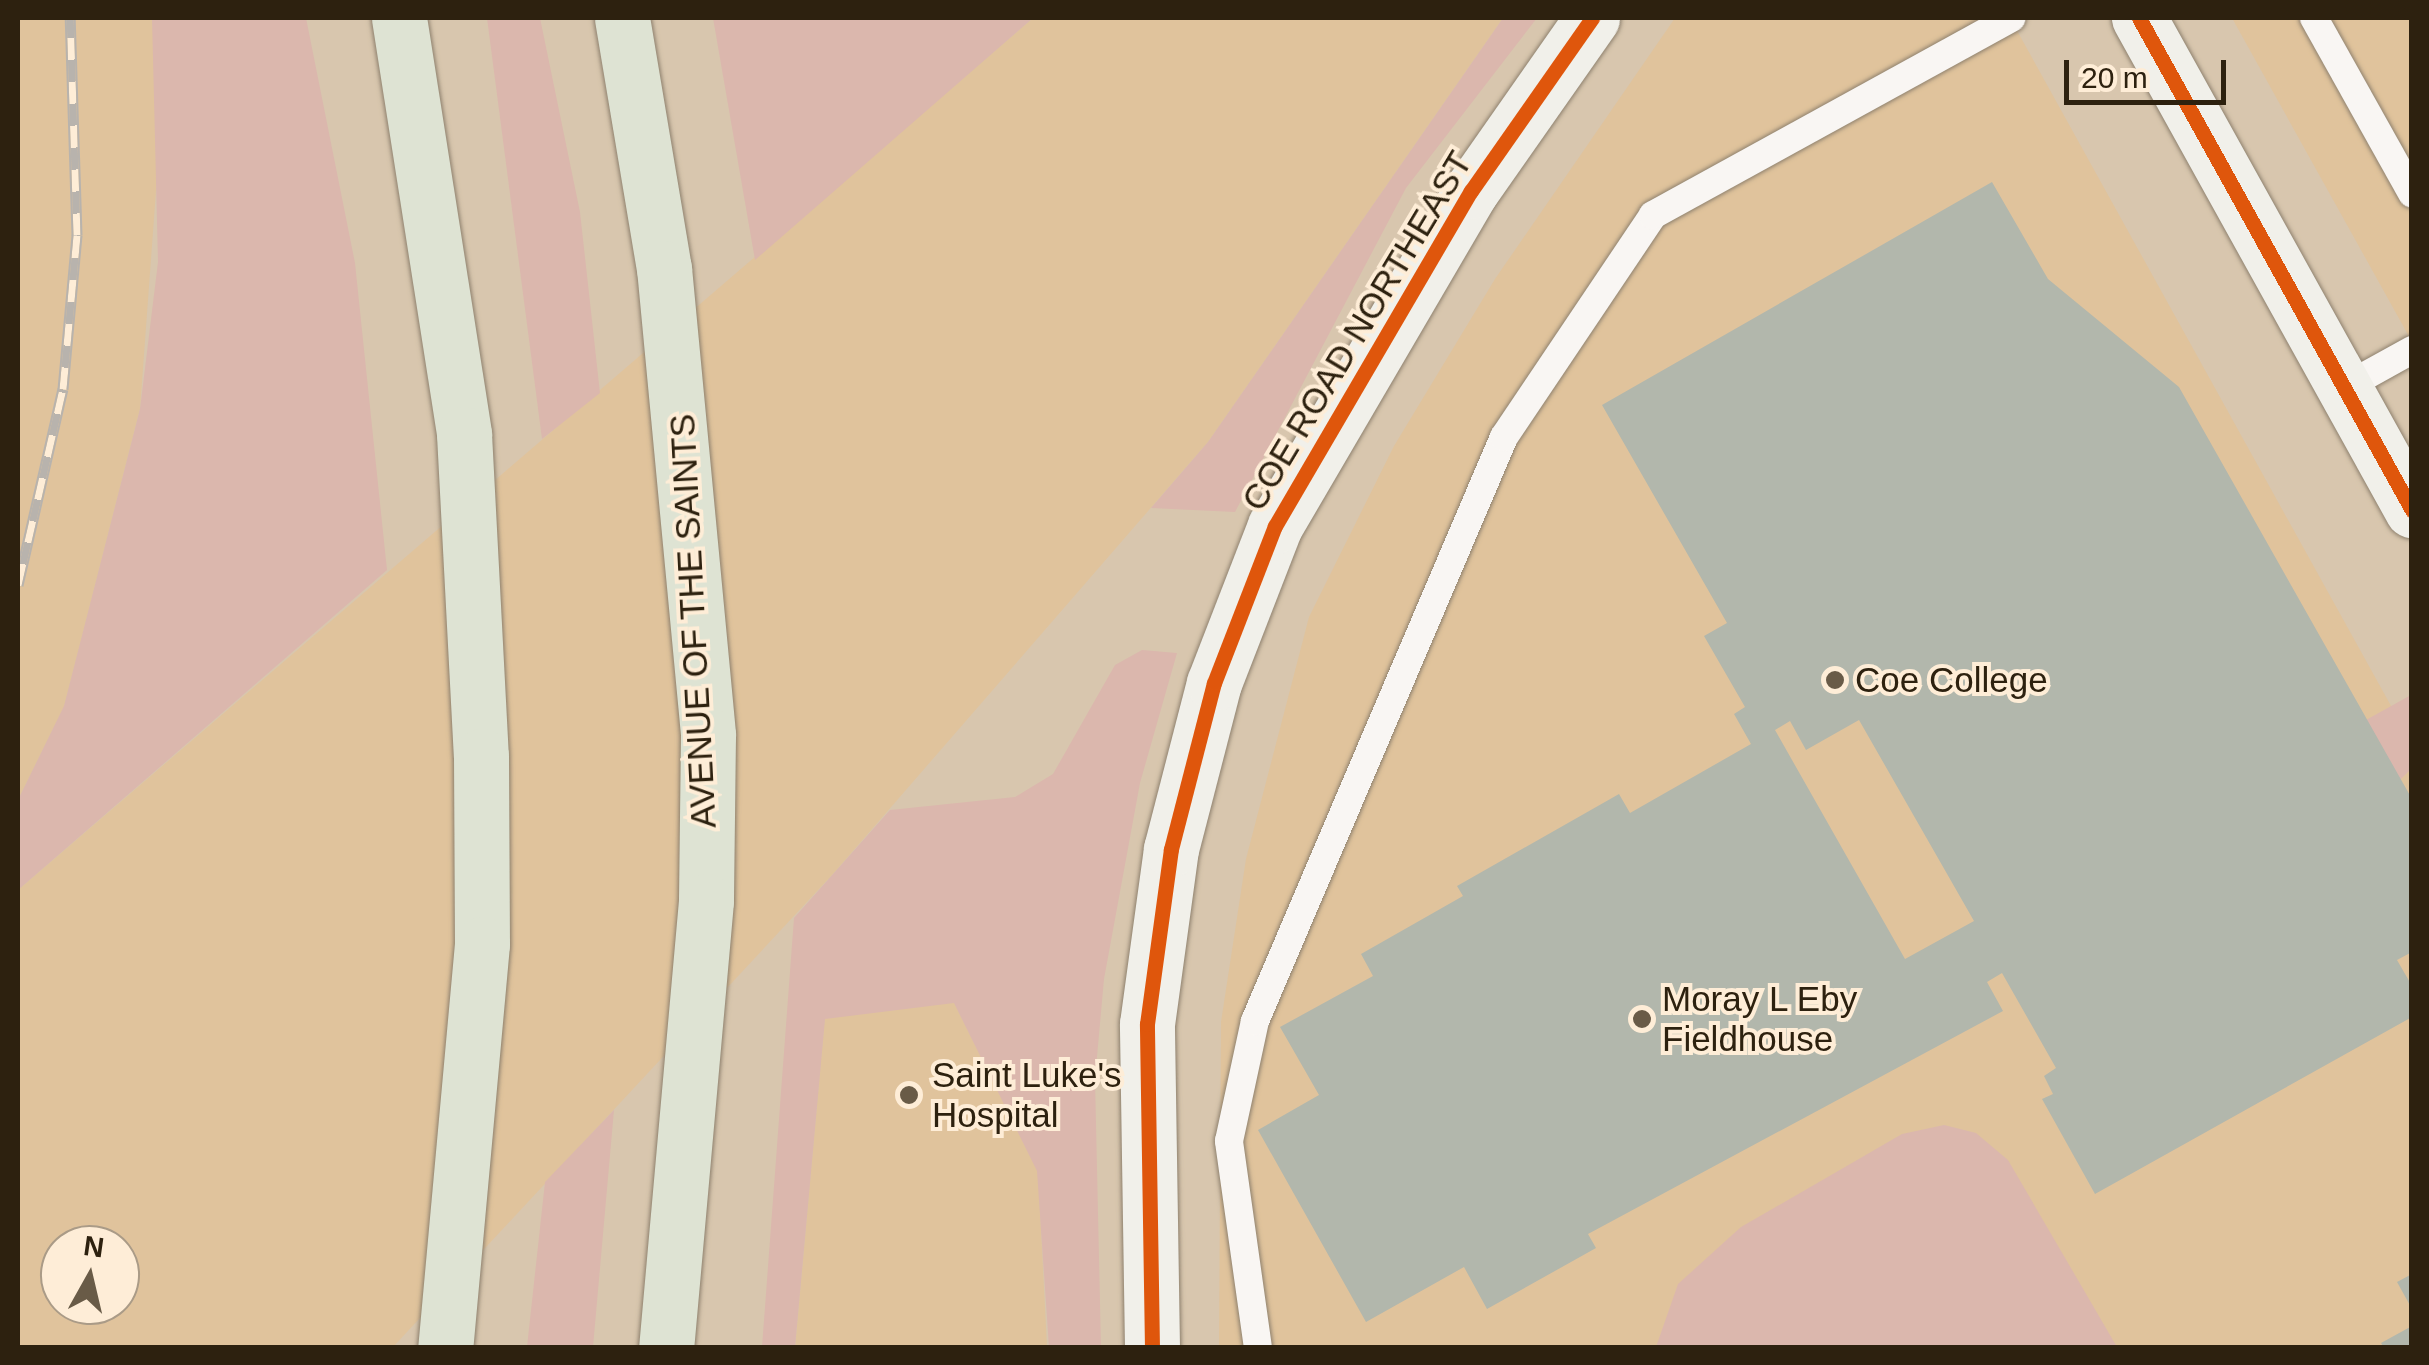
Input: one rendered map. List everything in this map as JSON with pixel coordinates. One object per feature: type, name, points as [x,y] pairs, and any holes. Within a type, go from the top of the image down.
[{"type":"highway","points":[[400,18],[450,314],[475,577],[482,944],[445,1348]]},
{"type":"highway","name":"AVENUE OF THE SAINTS","points":[[622,18],[650,162],[708,736],[706,902],[666,1348]]},
{"type":"main road","name":"COE ROAD NORTHEAST","points":[[1152,1348],[1146,1024],[1171,849],[1214,682],[1275,526],[1471,191],[1592,18]]},
{"type":"main road","points":[[2138,18],[2347,386],[2412,510]]},
{"type":"lane","points":[[1258,1348],[1229,1141],[1255,1021],[1504,437],[1654,216],[2012,18]]},
{"type":"lane","points":[[2314,18],[2412,193]]},
{"type":"lane","points":[[2347,386],[2412,350]]},
{"type":"shaded area","points":[[18,18],[152,18],[160,136],[140,409],[64,707],[18,800]]},
{"type":"shaded area","points":[[152,18],[306,18],[355,263],[387,570],[18,890],[18,800],[64,706],[140,409],[158,262]]},
{"type":"shaded area","points":[[487,18],[540,18],[580,212],[600,393],[542,439]]},
{"type":"shaded area","points":[[713,18],[1033,18],[755,260]]},
{"type":"shaded area","points":[[1033,18],[1503,18],[1208,442],[833,874],[393,1347],[18,1347],[18,890]]},
{"type":"shaded area","points":[[1503,18],[1537,18],[1406,188],[1235,512],[1151,508],[1208,442]]},
{"type":"shaded area","name":"Coe College","points":[[1675,18],[2010,18],[2411,742],[2411,1347],[1219,1348],[1221,1022],[1246,859],[1309,617],[1394,446],[1495,279]]},
{"type":"shaded area","points":[[2232,18],[2411,18],[2411,340]]},
{"type":"shaded area","points":[[1142,650],[1177,653],[1140,783],[1104,979],[1095,1079],[1101,1347],[1049,1347],[1037,1171],[954,1003],[825,1019],[795,1347],[762,1347],[794,918],[890,810],[1015,797],[1053,774],[1115,665]]},
{"type":"shaded area","points":[[2411,695],[2411,769],[2400,780],[2366,720]]},
{"type":"shaded area","name":"Saint Luke's Hospital","points":[[901,896],[1038,1171],[1047,1347],[795,1348],[833,927]]},
{"type":"shaded area","points":[[614,1110],[593,1347],[527,1347],[545,1182]]},
{"type":"shaded area","points":[[1944,1125],[1976,1133],[2008,1160],[2117,1347],[1656,1347],[1678,1284],[1741,1227],[1902,1134]]},
{"type":"building","points":[[1992,182],[2048,279],[2179,387],[2412,799],[2412,952],[2397,960],[2412,986],[2412,1017],[2095,1194],[2042,1099],[2053,1094],[2044,1076],[2056,1068],[2002,973],[1987,982],[2003,1011],[1588,1234],[1596,1248],[1487,1309],[1464,1267],[1366,1322],[1258,1130],[1319,1095],[1280,1027],[1373,976],[1361,954],[1463,896],[1457,886],[1619,794],[1630,813],[1751,744],[1734,714],[1745,707],[1704,636],[1727,623],[1602,405]],"holes":[[[1859,720],[1974,921],[1905,959],[1775,730],[1790,721],[1806,750]]]},
{"type":"building","points":[[2412,1274],[2412,1309],[2397,1282]]},
{"type":"building","points":[[2412,1326],[2412,1348],[2384,1348],[2381,1343]]},
{"type":"railway","points":[[18,585],[63,389],[77,235],[70,18]]},
{"type":"cycle path","points":[[1152,1348],[1147,1024],[1171,849],[1214,683],[1275,526],[1471,191],[1592,18]]},
{"type":"cycle path","points":[[2139,18],[2412,510]]},
{"type":"place","name":"Coe College","points":[[1835,680]]},
{"type":"place","name":"Moray L Eby Fieldhouse","points":[[1642,1019]]},
{"type":"place","name":"Saint Luke's Hospital","points":[[909,1095]]}]
